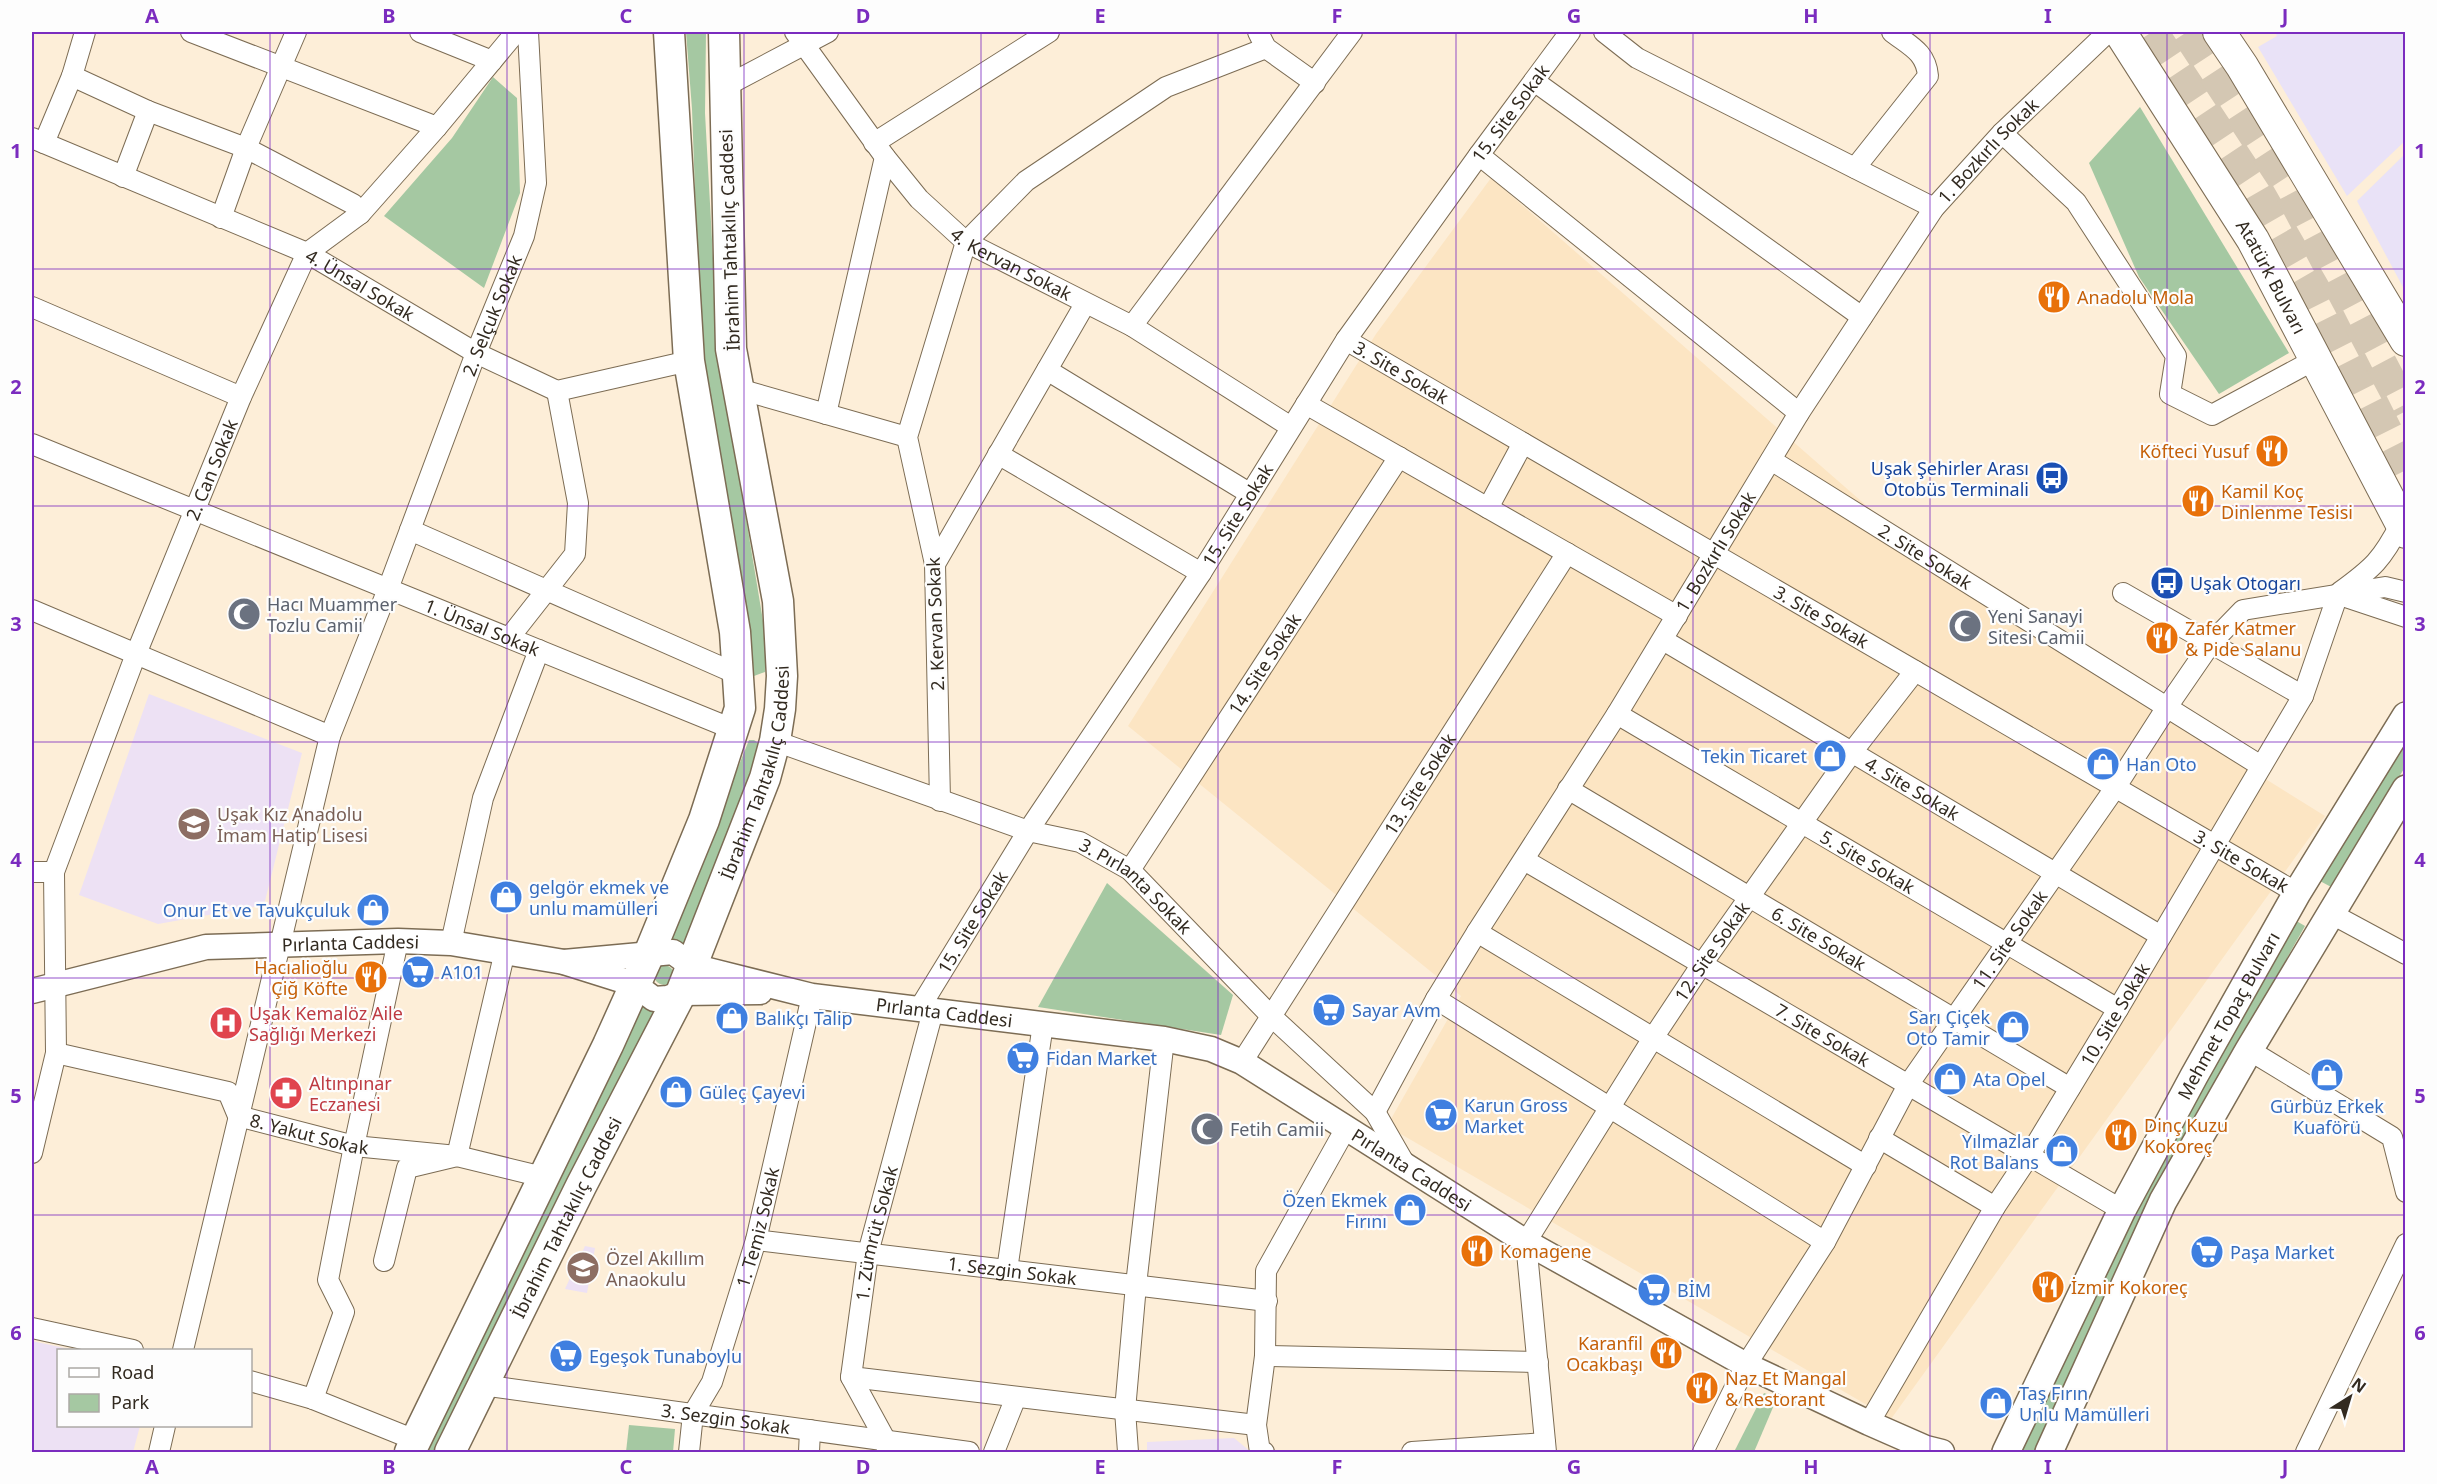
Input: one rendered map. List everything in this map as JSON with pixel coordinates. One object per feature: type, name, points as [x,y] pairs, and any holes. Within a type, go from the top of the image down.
[{"type":"highway","name":"Atatürk Bulvarı","points":[[2120,32],[2253,240],[2403,527]]},
{"type":"highway","points":[[2219,32],[2242,66],[2406,340]]},
{"type":"main road","name":"İbrahim Tahtakılıç Caddesi","points":[[412,1446],[608,1045],[649,954],[704,820],[740,708],[735,632],[689,361],[669,32]]},
{"type":"main road","name":"İbrahim Tahtakılıç Caddesi","points":[[450,1452],[686,980],[765,778],[775,741],[782,676],[778,601],[731,349],[724,32]]},
{"type":"main road","name":"Mehmet Topaç Bulvarı","points":[[2006,1452],[2122,1210],[2297,893],[2406,716]]},
{"type":"main road","points":[[735,729],[775,741]]},
{"type":"main road","name":"Mehmet Topaç Bulvarı","points":[[2049,1452],[2163,1201],[2249,1050],[2406,789]]},
{"type":"main road","points":[[2297,893],[2331,913]]},
{"type":"street","points":[[38,141],[72,76],[85,32]]},
{"type":"street","points":[[191,32],[437,127]]},
{"type":"street","points":[[221,218],[246,148],[296,32]]},
{"type":"street","points":[[420,32],[492,61]]},
{"type":"street","name":"2. Can Sokak","points":[[32,1153],[56,1053],[54,872],[135,654],[242,396],[307,253],[360,214],[437,127],[516,32]]},
{"type":"street","name":"2. Selçuk Sokak","points":[[183,1349],[330,736],[388,589],[476,353],[524,236],[536,183],[528,32]]},
{"type":"street","points":[[724,87],[800,38],[828,32]]},
{"type":"street","points":[[825,414],[880,150],[1049,32]]},
{"type":"street","points":[[1132,326],[1352,32]]},
{"type":"street","name":"15. Site Sokak","points":[[926,1010],[1028,831],[1201,573],[1346,340],[1570,32]]},
{"type":"street","points":[[1604,32],[1637,58],[1934,208]]},
{"type":"street","points":[[1855,168],[1928,76],[1927,62],[1892,32]]},
{"type":"street","name":"1. Bozkırlı Sokak","points":[[1374,1112],[1436,999],[1477,932],[1663,640],[1799,413],[1934,208],[2002,133],[2108,32]]},
{"type":"street","name":"4. Kervan Sokak","points":[[800,38],[880,150],[919,199],[966,242],[1132,326],[1291,427]]},
{"type":"street","points":[[966,242],[1026,181],[1166,87],[1262,40],[1315,83]]},
{"type":"street","points":[[72,76],[148,111],[246,148],[353,204],[360,214]]},
{"type":"street","points":[[1534,81],[1863,317]]},
{"type":"street","points":[[123,177],[148,111]]},
{"type":"street","points":[[2002,133],[2076,202],[2176,356],[2170,394],[2212,415],[2316,359]]},
{"type":"street","name":"4. Ünsal Sokak","points":[[38,141],[307,253],[476,353],[557,391]]},
{"type":"street","points":[[1479,155],[1799,413]]},
{"type":"street","name":"2. Kervan Sokak","points":[[940,801],[935,564],[907,437],[966,242]]},
{"type":"street","points":[[935,564],[1085,304]]},
{"type":"street","points":[[32,307],[242,396]]},
{"type":"street","name":"3. Site Sokak","points":[[1346,340],[2297,893]]},
{"type":"street","points":[[509,638],[575,554],[578,503],[557,391],[689,361]]},
{"type":"street","points":[[1047,370],[1249,493]]},
{"type":"street","points":[[739,389],[907,437]]},
{"type":"street","points":[[1306,404],[1677,616]]},
{"type":"street","points":[[1488,508],[1523,443]]},
{"type":"street","name":"1. Ünsal Sokak","points":[[32,444],[735,729]]},
{"type":"street","points":[[998,454],[1201,573]]},
{"type":"street","name":"14. Site Sokak","points":[[1130,870],[1399,457]]},
{"type":"street","name":"2. Site Sokak","points":[[1772,460],[2261,766]]},
{"type":"street","points":[[2338,594],[2372,568],[2403,527]]},
{"type":"street","points":[[410,530],[737,674]]},
{"type":"street","name":"13. Site Sokak","points":[[1242,1062],[1568,553]]},
{"type":"street","name":"11. Site Sokak","points":[[1703,1452],[1746,1365],[1825,1242],[1908,1085],[2115,788],[2211,643],[2243,610],[2385,587],[2406,592]]},
{"type":"street","points":[[2123,593],[2303,696]]},
{"type":"street","points":[[2338,594],[2406,617]]},
{"type":"street","name":"10. Site Sokak","points":[[1869,1423],[1995,1207],[2029,1156],[2118,1009],[2303,696],[2338,594]]},
{"type":"street","points":[[32,610],[330,736]]},
{"type":"street","name":"4. Site Sokak","points":[[1663,640],[2161,936]]},
{"type":"street","points":[[451,943],[483,798],[539,650]]},
{"type":"street","name":"12. Site Sokak","points":[[1526,1242],[1653,1038],[1702,964],[1852,753],[1915,671]]},
{"type":"street","name":"5. Site Sokak","points":[[1617,714],[2118,1009]]},
{"type":"street","name":"3. Pırlanta Sokak","points":[[775,741],[1028,831],[1080,842],[1130,870],[1271,1016],[1374,1112],[1406,1166]]},
{"type":"street","name":"6. Site Sokak","points":[[1568,789],[2070,1088]]},
{"type":"street","name":"7. Site Sokak","points":[[1524,860],[2122,1210]]},
{"type":"street","points":[[32,872],[54,872]]},
{"type":"street","points":[[2331,913],[2406,954]]},
{"type":"street","points":[[1477,932],[1866,1166]]},
{"type":"street","points":[[313,1399],[344,1312],[328,1280],[398,941]]},
{"type":"street","name":"Pırlanta Caddesi","points":[[32,991],[206,947],[398,941],[451,943],[564,962],[634,984],[654,999],[668,998],[686,980]]},
{"type":"street","points":[[384,1261],[407,1168],[458,1156],[505,951]]},
{"type":"street","name":"Pırlanta Caddesi","points":[[564,962],[673,952],[686,980]]},
{"type":"street","name":"Pırlanta Caddesi","points":[[686,980],[1164,1039],[1211,1049],[1242,1062],[1526,1242],[1746,1365],[1934,1451]]},
{"type":"street","name":"1. Temiz Sokak","points":[[689,1452],[693,1414],[712,1382],[756,1240],[803,994]]},
{"type":"street","points":[[1436,999],[1825,1242]]},
{"type":"street","name":"1. Zümrüt Sokak","points":[[851,1377],[868,1253],[926,1010]]},
{"type":"street","points":[[1007,1270],[1043,1024]]},
{"type":"street","points":[[1128,1452],[1125,1410],[1136,1285],[1164,1039]]},
{"type":"street","points":[[2249,1050],[2392,1137],[2406,1192]]},
{"type":"street","name":"8. Yakut Sokak","points":[[56,1053],[228,1092],[238,1116],[354,1146],[458,1156],[543,1177]]},
{"type":"street","points":[[1262,1452],[1256,1425],[1265,1356],[1266,1271],[1346,1128]]},
{"type":"street","points":[[1879,1138],[1995,1207]]},
{"type":"street","name":"1. Sezgin Sokak","points":[[756,1240],[1267,1301]]},
{"type":"street","points":[[1413,1452],[1546,1448],[1526,1242]]},
{"type":"street","points":[[2306,1452],[2406,1244]]},
{"type":"street","points":[[32,1328],[128,1349]]},
{"type":"street","points":[[1265,1356],[1538,1362]]},
{"type":"street","points":[[851,1377],[1256,1425]]},
{"type":"street","points":[[851,1377],[887,1447]]},
{"type":"street","points":[[252,1382],[313,1399],[412,1446]]},
{"type":"street","name":"3. Sezgin Sokak","points":[[482,1385],[810,1430],[887,1447],[969,1452]]},
{"type":"street","points":[[994,1452],[1016,1397]]},
{"type":"street","points":[[159,1452],[165,1427]]},
{"type":"street","points":[[809,1452],[810,1430]]},
{"type":"shaded area","points":[[2275,32],[2405,32],[2405,141],[2347,196],[2258,47],[2277,36]]},
{"type":"shaded area","points":[[2405,154],[2405,291],[2357,201]]},
{"type":"shaded area","points":[[1491,178],[1963,590],[2325,816],[1891,1419],[1387,1126],[1461,996],[1128,726],[1376,334]]},
{"type":"shaded area","name":"Uşak Kız Anadolu İmam Hatip Lisesi","points":[[149,694],[302,753],[264,905],[158,924],[79,895]]},
{"type":"shaded area","name":"Özel Akıllım Anaokulu","points":[[585,1246],[595,1248],[587,1293],[565,1289]]},
{"type":"shaded area","points":[[32,1341],[69,1349],[57,1349],[57,1427],[140,1427],[133,1452],[32,1452]]},
{"type":"shaded area","points":[[1234,1438],[1251,1452],[1147,1452],[1147,1442]]},
{"type":"green space","points":[[686,32],[706,32],[705,113],[718,349],[765,633],[765,672],[754,676],[747,672],[700,330],[692,109]]},
{"type":"green space","points":[[493,77],[517,98],[520,193],[484,288],[384,216],[452,138]]},
{"type":"green space","points":[[2140,107],[2289,353],[2219,394],[2139,277],[2089,163]]},
{"type":"green space","points":[[2405,732],[2405,767],[2333,888],[2320,881]]},
{"type":"green space","points":[[749,740],[760,744],[686,950],[668,942]]},
{"type":"green space","points":[[1107,883],[1233,995],[1221,1035],[1038,1007]]},
{"type":"green space","points":[[2293,919],[2305,926],[2180,1148],[2036,1452],[2016,1452],[2147,1186]]},
{"type":"green space","points":[[664,965],[671,968],[674,975],[671,982],[664,985],[657,982],[654,975],[657,968]]},
{"type":"green space","points":[[638,1005],[651,1007],[658,1013],[440,1452],[423,1452]]},
{"type":"green space","points":[[1764,1393],[1777,1398],[1754,1452],[1734,1452]]},
{"type":"green space","points":[[629,1425],[675,1429],[673,1452],[626,1452]]},
{"type":"tunnel","points":[[2152,32],[2257,190],[2317,294],[2406,470]]},
{"type":"tunnel","points":[[2187,32],[2284,180],[2406,411]]},
{"type":"place","name":"Anadolu Mola","points":[[2054,297]]},
{"type":"place","name":"Köfteci Yusuf","points":[[2272,451]]},
{"type":"place","name":"Uşak Şehirler Arası Otobüs Terminali","points":[[2052,478]]},
{"type":"place","name":"Kamil Koç Dinlenme Tesisi","points":[[2198,501]]},
{"type":"place","name":"Uşak Otogarı","points":[[2167,583]]},
{"type":"place","name":"Hacı Muammer Tozlu Camii","points":[[244,614]]},
{"type":"place","name":"Yeni Sanayi Sitesi Camii","points":[[1965,626]]},
{"type":"place","name":"Zafer Katmer & Pide Salanu","points":[[2162,638]]},
{"type":"place","name":"Tekin Ticaret","points":[[1830,756]]},
{"type":"place","name":"Han Oto","points":[[2103,764]]},
{"type":"place","name":"Uşak Kız Anadolu İmam Hatip Lisesi","points":[[194,824]]},
{"type":"place","name":"gelgör ekmek ve unlu mamülleri","points":[[506,897]]},
{"type":"place","name":"Onur Et ve Tavukçuluk","points":[[373,910]]},
{"type":"place","name":"A101","points":[[418,972]]},
{"type":"place","name":"Hacıalioğlu Çiğ Köfte","points":[[371,977]]},
{"type":"place","name":"Sayar Avm","points":[[1329,1010]]},
{"type":"place","name":"Balıkçı Talip","points":[[732,1018]]},
{"type":"place","name":"Uşak Kemalöz Aile Sağlığı Merkezi","points":[[226,1023]]},
{"type":"place","name":"Sarı Çiçek Oto Tamir","points":[[2013,1027]]},
{"type":"place","name":"Fidan Market","points":[[1023,1058]]},
{"type":"place","name":"Gürbüz Erkek Kuaförü","points":[[2327,1075]]},
{"type":"place","name":"Ata Opel","points":[[1950,1079]]},
{"type":"place","name":"Güleç Çayevi","points":[[676,1092]]},
{"type":"place","name":"Altınpınar Eczanesi","points":[[286,1093]]},
{"type":"place","name":"Karun Gross Market","points":[[1441,1115]]},
{"type":"place","name":"Fetih Camii","points":[[1207,1129]]},
{"type":"place","name":"Dinç Kuzu Kokoreç","points":[[2121,1135]]},
{"type":"place","name":"Yılmazlar Rot Balans","points":[[2062,1151]]},
{"type":"place","name":"Özen Ekmek Fırını","points":[[1410,1210]]},
{"type":"place","name":"Komagene","points":[[1477,1251]]},
{"type":"place","name":"Paşa Market","points":[[2207,1252]]},
{"type":"place","name":"Özel Akıllım Anaokulu","points":[[583,1268]]},
{"type":"place","name":"İzmir Kokoreç","points":[[2048,1287]]},
{"type":"place","name":"BİM","points":[[1654,1290]]},
{"type":"place","name":"Karanfil Ocakbaşı","points":[[1666,1353]]},
{"type":"place","name":"Egeşok Tunaboylu","points":[[566,1356]]},
{"type":"place","name":"Naz Et Mangal & Restorant","points":[[1702,1388]]},
{"type":"place","name":"Taş Fırın Unlu Mamülleri","points":[[1996,1403]]}]
